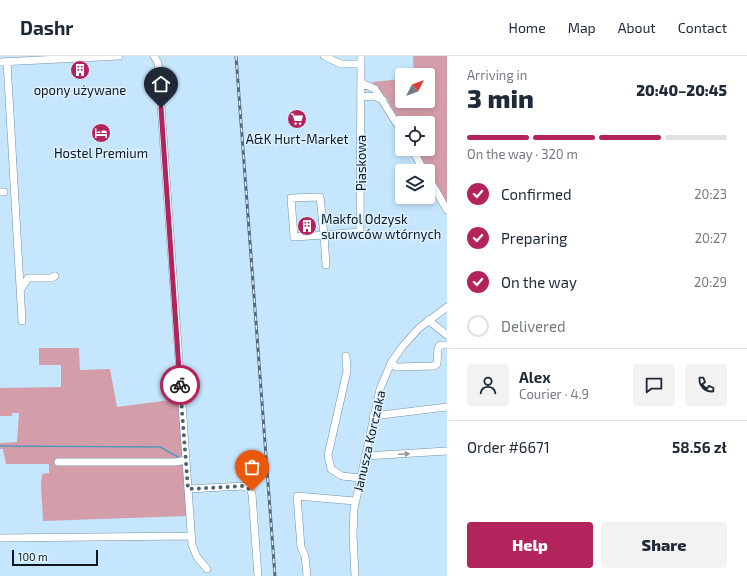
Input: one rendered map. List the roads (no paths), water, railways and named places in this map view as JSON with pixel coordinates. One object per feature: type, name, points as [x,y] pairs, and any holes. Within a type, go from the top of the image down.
[{"type":"street","points":[[22,321],[4,62],[119,56]]},
{"type":"street","points":[[156,56],[158,62],[191,536],[194,552],[207,569]]},
{"type":"street","points":[[324,56],[341,64],[361,64]]},
{"type":"street","name":"Piaskowa","points":[[326,265],[324,235],[320,196],[291,198],[294,237],[324,235],[360,232],[360,56]]},
{"type":"street","points":[[361,83],[371,86],[383,100],[395,120]]},
{"type":"street","points":[[361,98],[374,96],[383,100]]},
{"type":"street","points":[[435,189],[447,210]]},
{"type":"street","points":[[20,289],[28,278],[51,278],[56,276]]},
{"type":"street","name":"Janusza Korczaka","points":[[355,576],[352,534],[355,501],[380,388],[392,363],[415,332],[428,320],[447,307]]},
{"type":"street","points":[[428,320],[447,335]]},
{"type":"street","points":[[392,363],[396,367],[434,366],[437,364],[438,348],[440,345],[447,345]]},
{"type":"street","points":[[346,356],[347,370],[328,455],[331,469],[342,476],[360,478]]},
{"type":"street","points":[[373,416],[447,407]]},
{"type":"street","points":[[365,456],[447,451]]},
{"type":"street","points":[[58,462],[176,462],[186,460]]},
{"type":"street","points":[[188,489],[244,486],[250,489],[252,494],[258,576]]},
{"type":"street","points":[[307,576],[305,556],[301,547],[297,496],[355,501]]},
{"type":"street","points":[[0,538],[191,536]]},
{"type":"waterway","points":[[0,446],[160,447],[178,457]]},
{"type":"railway","points":[[236,56],[275,576]]},
{"type":"place","name":"opony używane","points":[[80,70]]},
{"type":"place","name":"A&K Hurt-Market","points":[[297,119]]},
{"type":"place","name":"Hostel Premium","points":[[101,133]]},
{"type":"place","name":"Makfol Odzysk surowców wtórnych","points":[[307,226]]}]
